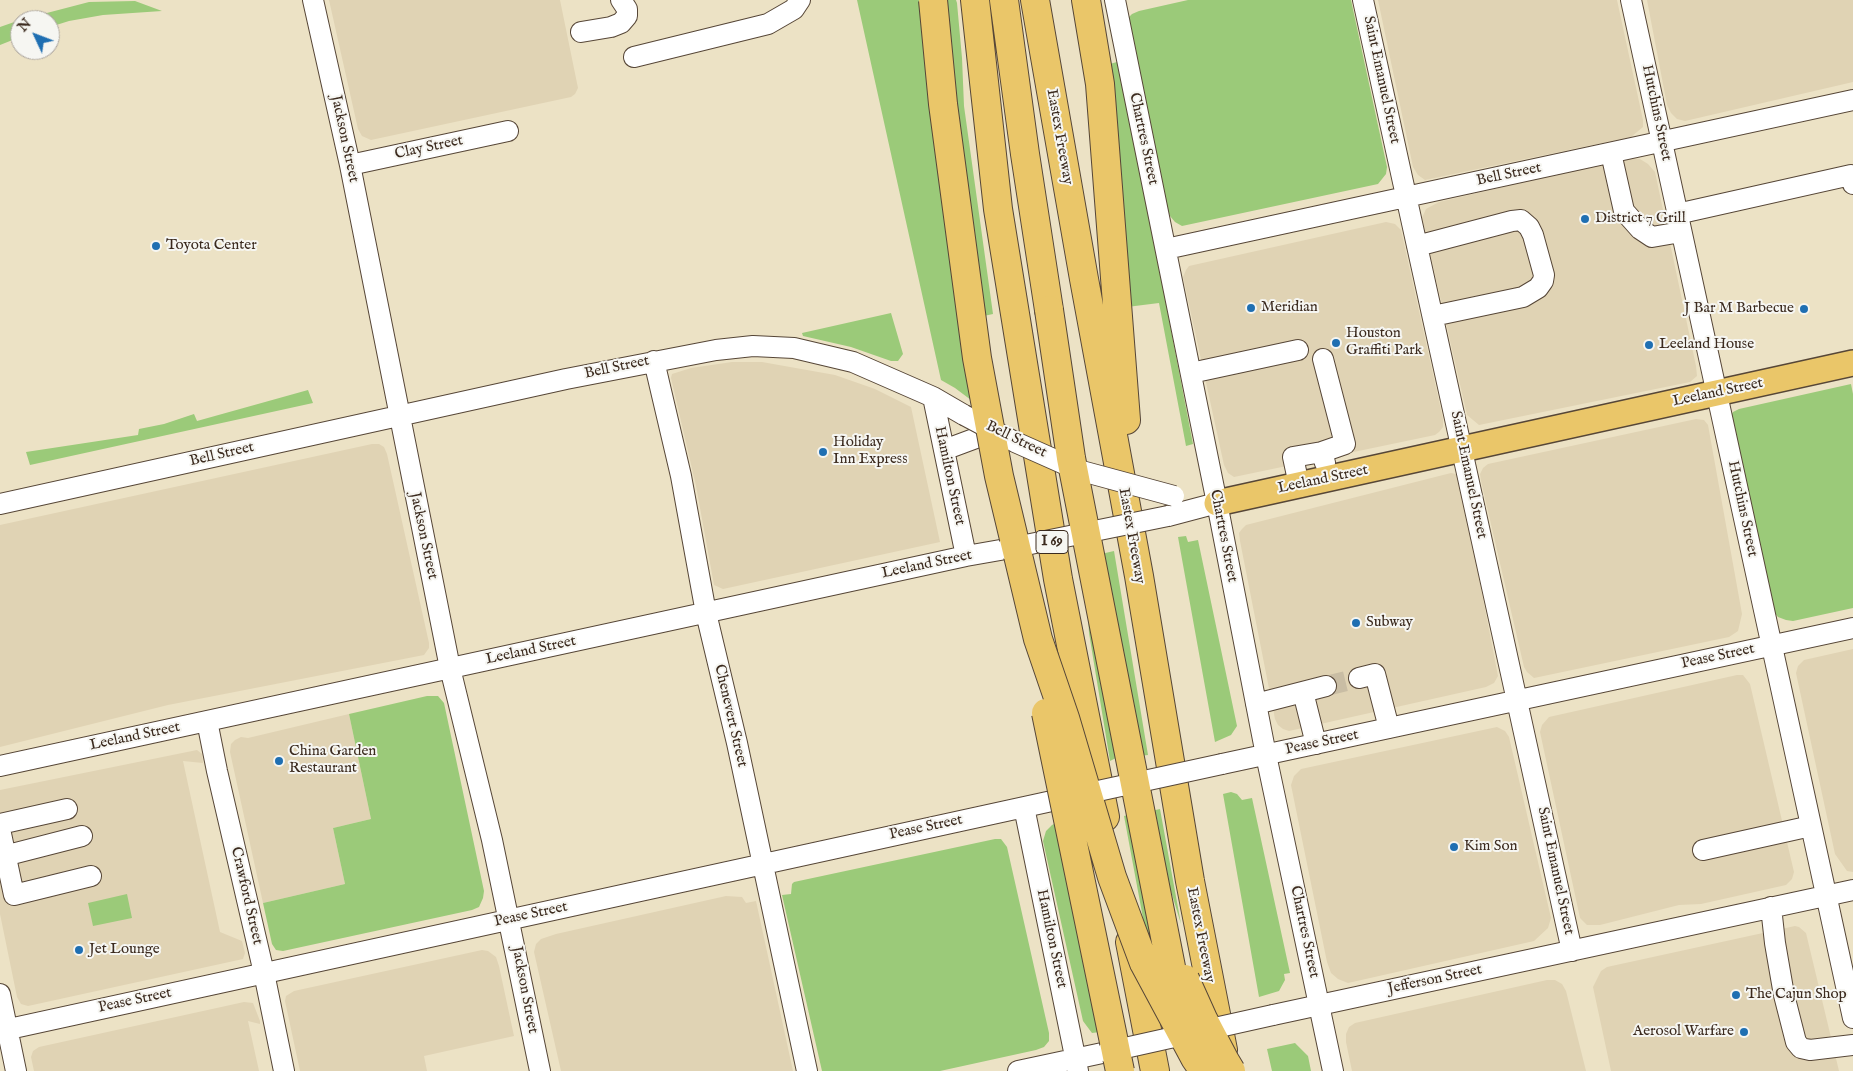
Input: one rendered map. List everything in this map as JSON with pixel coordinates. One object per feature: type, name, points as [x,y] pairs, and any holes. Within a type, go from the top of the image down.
[{"type":"highway","points":[[933,0],[943,104],[977,358],[999,476],[1038,639],[1065,718],[1112,877],[1144,963],[1181,1034],[1204,1071]]},
{"type":"highway","points":[[1004,0],[1025,154],[1071,458],[1192,1071]]},
{"type":"highway","name":"Eastex Freeway","points":[[1035,0],[1139,576],[1190,881],[1227,1071]]},
{"type":"highway","points":[[1086,0],[1100,84],[1139,576]]},
{"type":"highway","name":"I 69","points":[[976,5],[998,209],[1058,579],[1155,1071]]},
{"type":"highway","points":[[1038,639],[1044,699],[1113,1061]]},
{"type":"highway","points":[[1156,890],[1188,985],[1207,1028],[1231,1071]]},
{"type":"main road","name":"Leeland Street","points":[[1217,503],[1853,363]]},
{"type":"street","name":"Jackson Street","points":[[313,0],[350,165],[450,668],[510,920],[540,1071]]},
{"type":"street","points":[[581,32],[611,27],[621,23],[627,16],[627,8],[621,0]]},
{"type":"street","points":[[634,57],[768,24],[794,9],[800,0]]},
{"type":"street","name":"Chartres Street","points":[[1115,0],[1266,755],[1333,1071]]},
{"type":"street","name":"Saint Emanuel Street","points":[[1363,0],[1572,951]]},
{"type":"street","name":"Hutchins Street","points":[[1631,0],[1853,1018]]},
{"type":"street","name":"Bell Street","points":[[1166,249],[1853,100]]},
{"type":"street","name":"Clay Street","points":[[350,165],[508,131]]},
{"type":"street","points":[[1610,153],[1624,211],[1640,229],[1652,237],[1679,223],[1851,175],[1853,184]]},
{"type":"street","points":[[1417,246],[1512,220],[1521,220],[1529,227],[1533,235],[1544,275],[1538,288],[1524,297],[1433,316]]},
{"type":"street","name":"Bell Street","points":[[0,504],[399,415],[654,361],[716,350],[753,346],[794,348],[853,362],[933,397],[995,431],[1078,470],[1174,496],[1217,503]]},
{"type":"street","points":[[1191,373],[1298,350]]},
{"type":"street","points":[[1299,486],[1293,457],[1322,452],[1344,444],[1323,359]]},
{"type":"street","name":"Chenevert Street","points":[[654,361],[687,505],[706,613],[737,743],[807,1071]]},
{"type":"street","name":"Hamilton Street","points":[[933,397],[966,556]]},
{"type":"street","points":[[944,450],[995,431]]},
{"type":"street","points":[[1322,452],[1329,479]]},
{"type":"street","name":"Leeland Street","points":[[0,766],[966,556],[1168,516],[1217,503]]},
{"type":"street","name":"Pease Street","points":[[4,1030],[1853,628]]},
{"type":"street","points":[[1358,678],[1375,674],[1389,728]]},
{"type":"street","points":[[1256,704],[1326,686]]},
{"type":"street","points":[[1303,692],[1316,744]]},
{"type":"street","name":"Crawford Street","points":[[208,721],[219,780],[264,973],[284,1071]]},
{"type":"street","name":"Hamilton Street","points":[[1024,807],[1077,1065]]},
{"type":"street","points":[[0,824],[67,809]]},
{"type":"street","points":[[1703,850],[1811,826]]},
{"type":"street","points":[[0,829],[3,856],[14,895],[92,876]]},
{"type":"street","points":[[3,856],[82,836]]},
{"type":"street","name":"Jefferson Street","points":[[1018,1071],[1113,1061],[1273,1015],[1853,890]]},
{"type":"street","points":[[1771,907],[1784,995],[1796,1042],[1801,1048],[1810,1050],[1853,1045]]},
{"type":"street","points":[[0,994],[4,1030],[16,1071]]},
{"type":"shaded area","points":[[329,0],[560,0],[578,88],[571,97],[371,140],[362,136],[358,129]]},
{"type":"shaded area","points":[[1378,0],[1617,0],[1643,127],[1631,137],[1425,180],[1418,175],[1413,167]]},
{"type":"shaded area","points":[[1647,0],[1853,0],[1853,82],[1685,121],[1677,119],[1667,105]]},
{"type":"shaded area","points":[[1627,158],[1640,159],[1655,172],[1697,376],[1690,382],[1479,425],[1467,415],[1422,218],[1426,209],[1439,202]]},
{"type":"shaded area","points":[[1386,222],[1395,224],[1401,230],[1443,419],[1443,427],[1435,435],[1234,477],[1228,473],[1224,465],[1183,277],[1186,270],[1189,266]]},
{"type":"shaded area","points":[[732,362],[762,362],[835,375],[875,389],[911,407],[940,542],[723,589],[714,585],[696,486],[671,378],[672,374],[691,368]]},
{"type":"shaded area","points":[[1696,419],[1704,420],[1708,425],[1742,614],[1738,631],[1729,637],[1534,678],[1524,667],[1481,481],[1480,474],[1483,468],[1488,464]]},
{"type":"shaded area","points":[[379,444],[384,447],[387,454],[429,643],[429,648],[424,655],[168,705],[0,747],[0,525]]},
{"type":"shaded area","points":[[1451,473],[1456,474],[1460,479],[1498,676],[1494,683],[1486,687],[1289,731],[1283,729],[1275,719],[1239,533],[1246,525]]},
{"type":"shaded area","points":[[1853,649],[1853,872],[1847,871],[1835,854],[1796,673],[1798,666],[1804,660]]},
{"type":"shaded area","points":[[1743,675],[1750,684],[1794,872],[1792,879],[1786,885],[1701,904],[1679,905],[1600,925],[1587,925],[1580,918],[1540,732],[1542,725],[1549,717]]},
{"type":"shaded area","points":[[349,714],[371,819],[333,828],[345,884],[263,903],[230,752],[231,744],[241,737],[248,738]]},
{"type":"shaded area","points":[[1497,727],[1505,731],[1509,737],[1551,918],[1548,928],[1534,941],[1348,983],[1338,979],[1331,973],[1327,962],[1291,785],[1294,776],[1301,769]]},
{"type":"shaded area","points":[[197,750],[202,754],[203,763],[183,761],[220,932],[242,941],[245,953],[243,959],[28,1006],[21,1004],[17,997],[0,914],[0,790]]},
{"type":"shaded area","points":[[726,896],[742,897],[746,903],[756,901],[793,1071],[561,1071],[534,952],[536,944],[541,939],[556,934]]},
{"type":"shaded area","points":[[1795,926],[1806,933],[1839,1071],[1611,1071],[1593,987],[1601,971],[1607,967]]},
{"type":"shaded area","points":[[482,950],[488,951],[496,957],[514,1036],[424,1056],[427,1071],[300,1071],[285,1001],[286,996],[294,991]]},
{"type":"shaded area","points":[[1547,980],[1555,980],[1562,984],[1566,991],[1586,1071],[1352,1071],[1346,1034],[1349,1027],[1355,1023]]},
{"type":"shaded area","points":[[244,1002],[253,1003],[260,1021],[260,1024],[248,1021],[259,1071],[34,1071],[31,1057],[33,1051],[39,1047]]},
{"type":"green space","points":[[857,0],[921,0],[971,400],[941,380]]},
{"type":"green space","points":[[939,0],[956,0],[957,3],[964,106],[993,314],[979,317]]},
{"type":"green space","points":[[1188,0],[1351,0],[1387,167],[1386,174],[1378,184],[1182,226],[1175,222],[1166,207],[1127,19],[1139,11]]},
{"type":"green space","points":[[135,1],[162,11],[103,15],[60,24],[60,10],[58,10],[89,2]]},
{"type":"green space","points":[[10,24],[10,41],[0,45],[0,27]]},
{"type":"green space","points":[[1117,62],[1193,444],[1186,446],[1159,303],[1127,307],[1106,65]]},
{"type":"green space","points":[[891,313],[903,354],[898,361],[891,361],[851,347],[803,336],[802,333]]},
{"type":"green space","points":[[1851,384],[1853,394],[1853,608],[1793,621],[1786,620],[1778,617],[1773,611],[1730,417],[1733,412],[1739,409]]},
{"type":"green space","points":[[308,390],[313,403],[30,465],[26,452],[138,435],[139,429],[164,424],[194,414],[197,421]]},
{"type":"green space","points":[[1186,536],[1188,542],[1198,540],[1237,726],[1231,735],[1215,742],[1178,537]]},
{"type":"green space","points":[[1114,551],[1148,755],[1139,756],[1101,554]]},
{"type":"green space","points":[[1086,580],[1118,757],[1110,761],[1089,633]]},
{"type":"green space","points":[[427,696],[438,696],[444,703],[484,891],[479,907],[283,951],[276,950],[272,944],[263,903],[345,884],[333,828],[371,819],[349,714]]},
{"type":"green space","points":[[1231,792],[1237,794],[1242,800],[1252,798],[1290,973],[1284,974],[1285,980],[1279,991],[1259,997],[1223,794]]},
{"type":"green space","points":[[1160,809],[1181,924],[1163,865],[1151,811]]},
{"type":"green space","points":[[1131,814],[1169,998],[1148,945],[1124,816]]},
{"type":"green space","points":[[1056,823],[1100,1032],[1092,1033],[1083,1021],[1043,841],[1046,831]]},
{"type":"green space","points":[[1001,839],[1007,847],[1049,1033],[1049,1041],[1044,1047],[1036,1050],[940,1071],[822,1071],[782,895],[791,894],[794,882]]},
{"type":"green space","points":[[127,894],[132,918],[93,926],[88,903]]},
{"type":"green space","points":[[1295,1043],[1308,1056],[1311,1071],[1272,1071],[1267,1049]]},
{"type":"tunnel","points":[[1326,686],[1359,678]]},
{"type":"place","name":"District 7 Grill","points":[[1585,219]]},
{"type":"place","name":"Toyota Center","points":[[156,246]]},
{"type":"place","name":"Meridian","points":[[1251,308]]},
{"type":"place","name":"J Bar M Barbecue","points":[[1804,309]]},
{"type":"place","name":"Houston Graffiti Park","points":[[1336,343]]},
{"type":"place","name":"Leeland House","points":[[1649,345]]},
{"type":"place","name":"Holiday Inn Express","points":[[823,452]]},
{"type":"place","name":"Subway","points":[[1356,623]]},
{"type":"place","name":"China Garden Restaurant","points":[[279,761]]},
{"type":"place","name":"Kim Son","points":[[1454,847]]},
{"type":"place","name":"Jet Lounge","points":[[79,950]]},
{"type":"place","name":"The Cajun Shop","points":[[1736,995]]},
{"type":"place","name":"Aerosol Warfare","points":[[1744,1032]]}]
